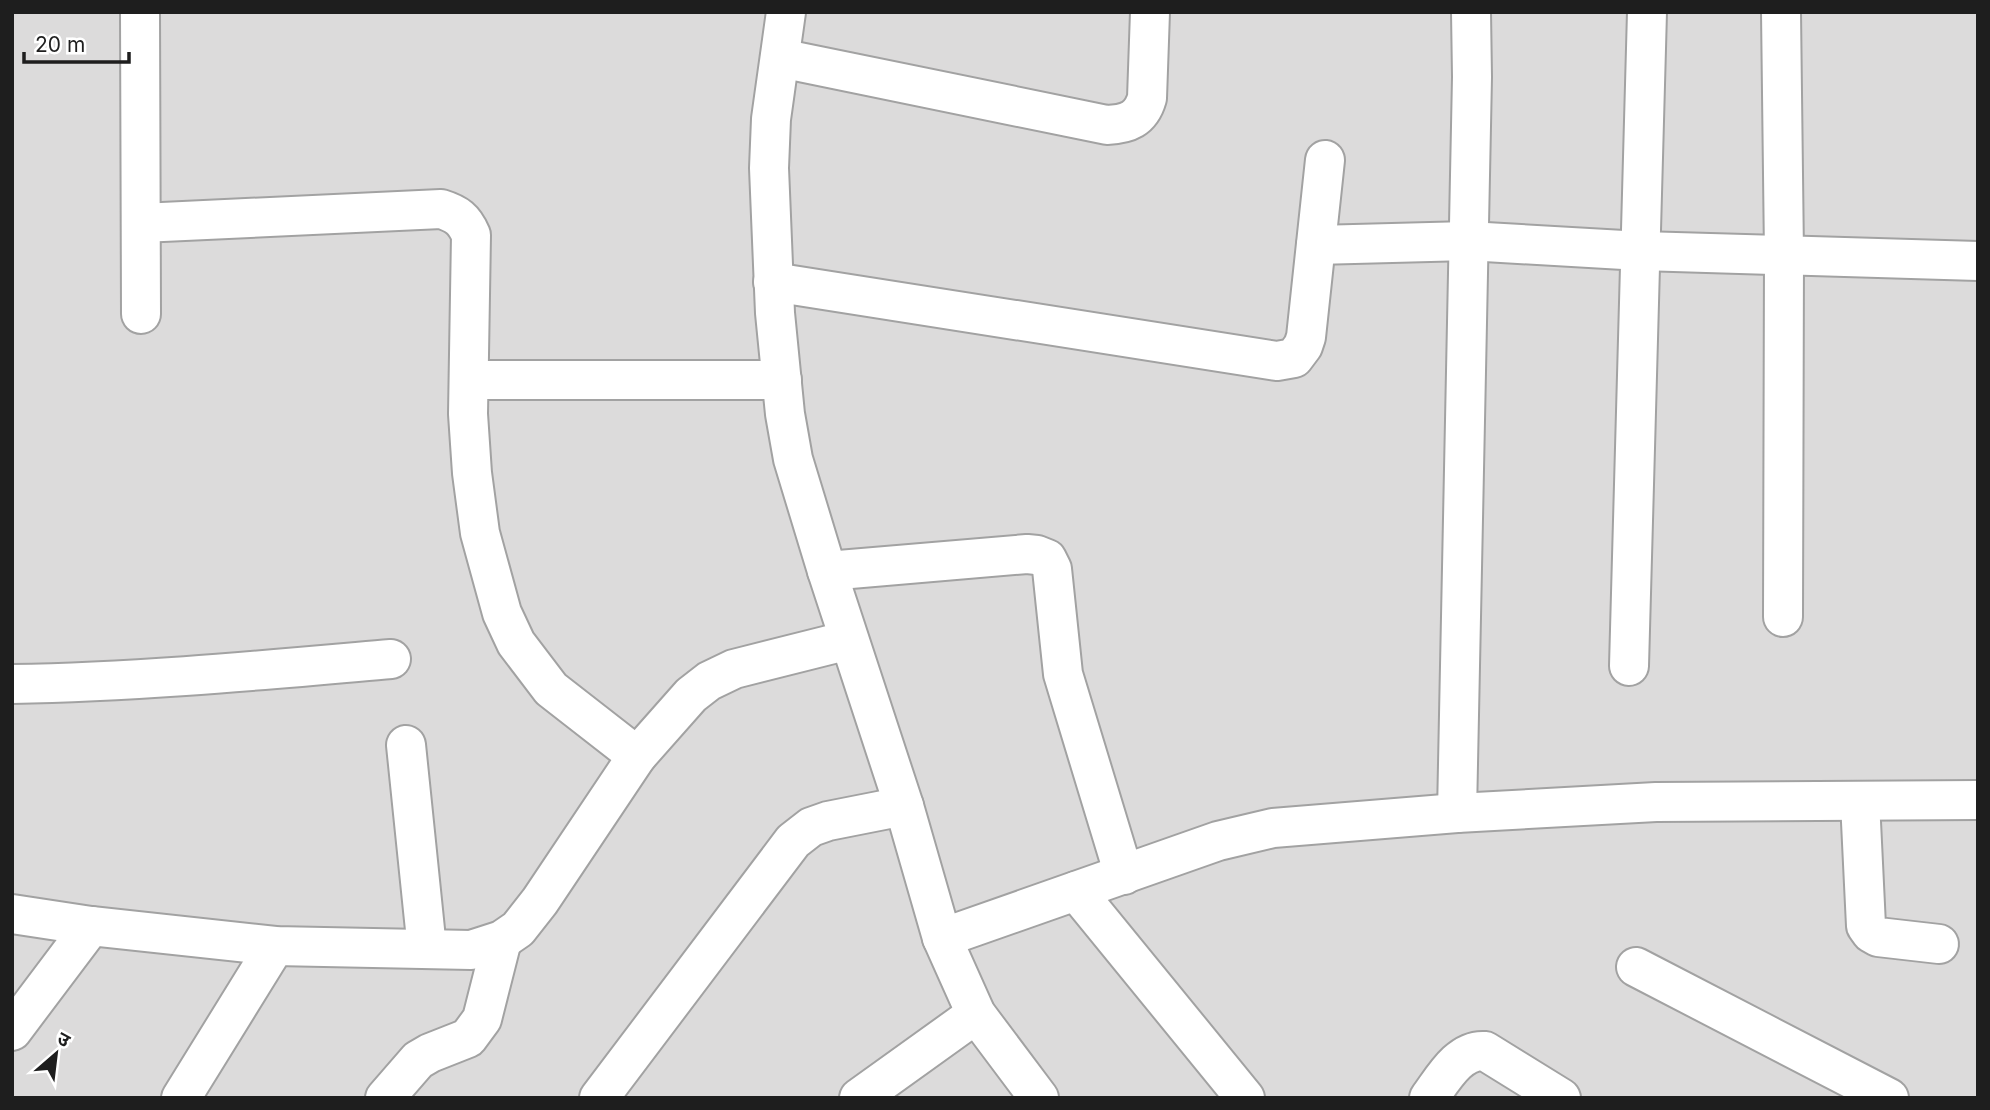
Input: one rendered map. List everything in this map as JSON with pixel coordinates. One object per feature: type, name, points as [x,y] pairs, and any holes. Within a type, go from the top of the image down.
[{"type":"street","points":[[140,12],[141,314]]},
{"type":"street","points":[[786,12],[771,119],[769,168],[773,282],[785,414],[793,459],[904,806],[942,937],[976,1014],[1039,1098]]},
{"type":"street","points":[[780,58],[1107,125],[1121,124],[1136,119],[1144,109],[1147,98],[1150,12]]},
{"type":"street","points":[[1457,813],[1471,12]]},
{"type":"street","points":[[1629,666],[1647,12]]},
{"type":"street","points":[[1781,12],[1784,255],[1783,617]]},
{"type":"street","points":[[773,282],[1277,361],[1294,358],[1303,346],[1325,160]]},
{"type":"street","points":[[141,223],[441,209],[466,222],[471,235],[468,414],[472,474],[480,533],[502,613],[516,642],[551,689],[637,756]]},
{"type":"street","points":[[1316,245],[1468,241],[1642,251],[1978,261]]},
{"type":"street","points":[[469,380],[782,380]]},
{"type":"street","points":[[827,571],[1027,554],[1047,559],[1052,569],[1065,683],[1124,874]]},
{"type":"street","points":[[12,914],[91,926],[275,946],[471,950],[502,940],[518,929],[540,901],[637,756],[691,695],[709,681],[734,669],[849,640]]},
{"type":"street","points":[[12,684],[208,675],[391,659]]},
{"type":"street","points":[[406,745],[428,949]]},
{"type":"street","points":[[942,937],[1218,841],[1273,828],[1457,813],[1656,802],[1978,800]]},
{"type":"street","points":[[1860,801],[1866,926],[1878,937],[1939,944]]},
{"type":"street","points":[[599,1098],[793,841],[811,827],[828,821],[904,806]]},
{"type":"street","points":[[1076,891],[1245,1098]]},
{"type":"street","points":[[12,1031],[91,926]]},
{"type":"street","points":[[386,1098],[398,1080],[418,1060],[468,1038],[476,1029],[482,1019],[502,940]]},
{"type":"street","points":[[181,1098],[275,946]]},
{"type":"street","points":[[1636,967],[1889,1098]]},
{"type":"street","points":[[859,1098],[976,1014]]},
{"type":"street","points":[[1429,1098],[1464,1055],[1476,1050],[1485,1051],[1561,1098]]},
{"type":"shaded area","points":[[12,12],[1978,12],[1978,1098],[12,1098]]}]
